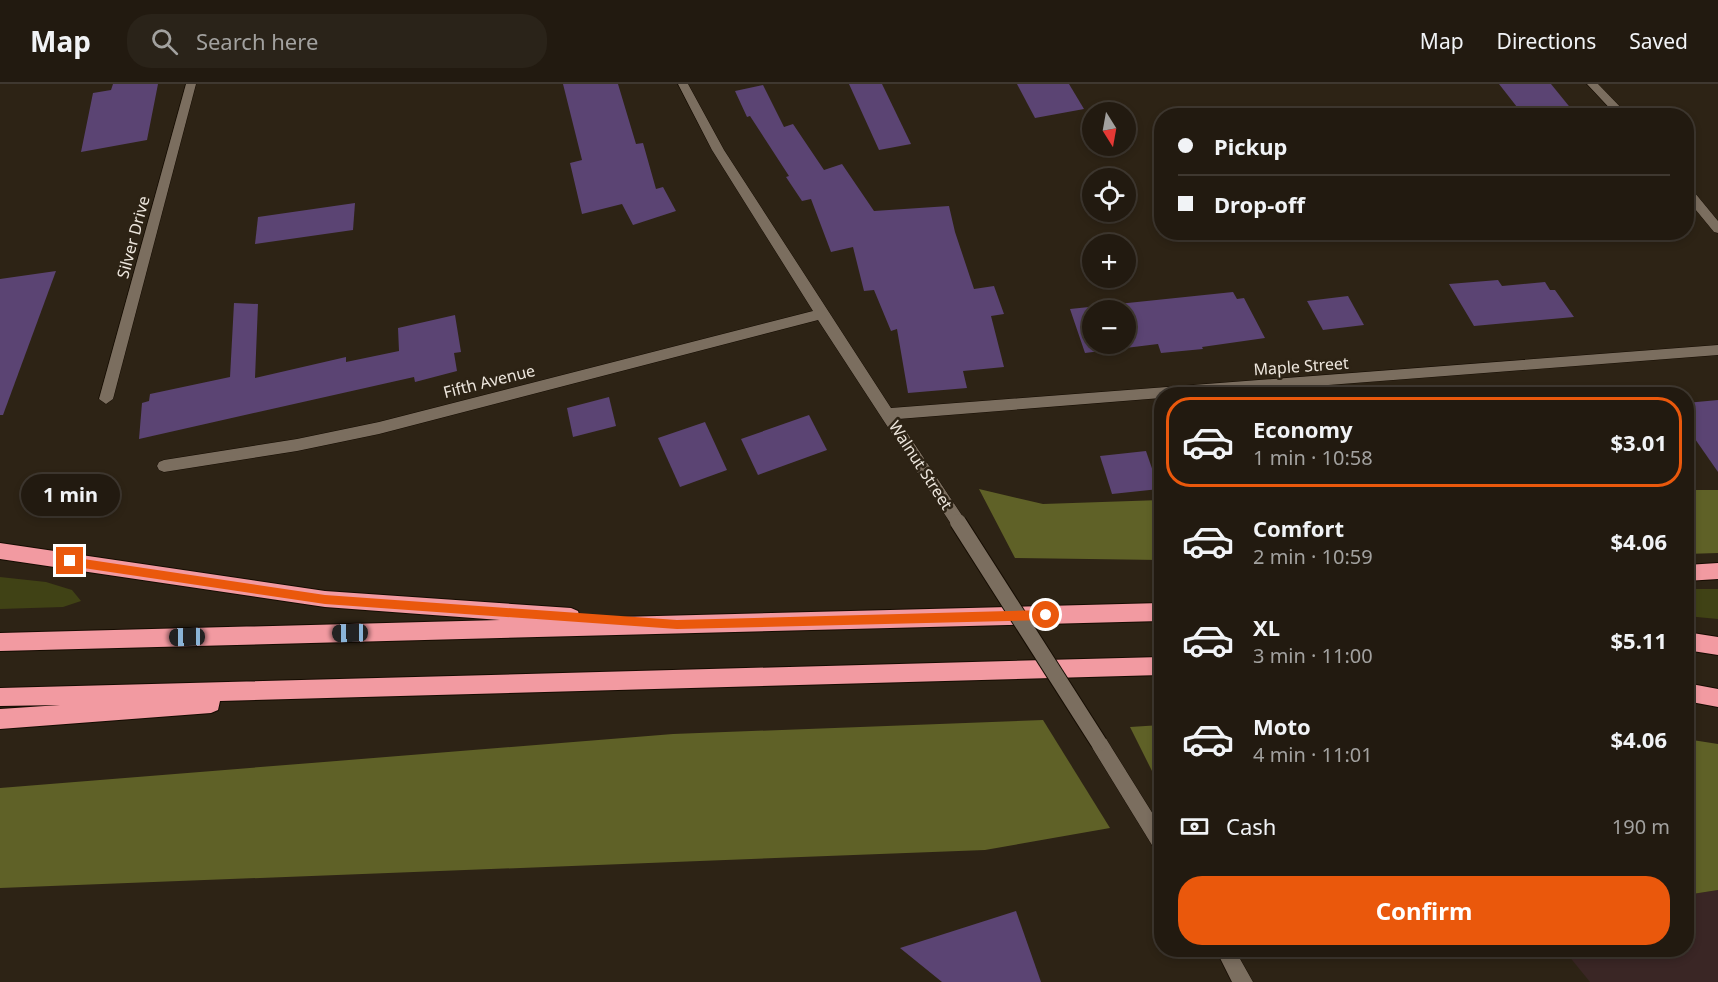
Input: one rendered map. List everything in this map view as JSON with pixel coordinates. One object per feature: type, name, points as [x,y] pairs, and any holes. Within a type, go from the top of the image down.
[{"type":"highway","points":[[0,551],[325,599],[677,624]]},
{"type":"highway","points":[[1694,573],[1718,572]]},
{"type":"highway","points":[[932,618],[1154,602]]},
{"type":"highway","points":[[0,642],[1154,612]]},
{"type":"highway","points":[[1694,642],[1718,646]]},
{"type":"highway","points":[[0,697],[1154,666]]},
{"type":"highway","points":[[0,719],[452,685]]},
{"type":"highway","points":[[1694,694],[1718,698]]},
{"type":"street","name":"Silver Drive","points":[[106,399],[191,84]]},
{"type":"street","name":"Walnut Street","points":[[683,84],[718,150],[821,314],[958,522],[1154,833]]},
{"type":"street","points":[[1592,84],[1616,108]]},
{"type":"street","points":[[1694,200],[1718,229]]},
{"type":"street","name":"Fifth Avenue","points":[[164,466],[297,445],[379,428],[821,314]]},
{"type":"street","name":"Maple Street","points":[[1238,387],[1718,350]]},
{"type":"street","name":"Maple Street","points":[[887,414],[1154,393]]},
{"type":"street","points":[[1229,957],[1243,982]]},
{"type":"shaded area","points":[[979,489],[1043,504],[1154,500],[1154,560],[1015,558]]},
{"type":"shaded area","points":[[1694,490],[1718,490],[1718,553],[1694,554]]},
{"type":"shaded area","points":[[0,577],[46,582],[72,590],[81,601],[63,607],[0,609]]},
{"type":"shaded area","points":[[1694,589],[1718,589],[1718,619],[1694,617]]},
{"type":"shaded area","points":[[1043,720],[1110,828],[985,850],[0,888],[0,788],[673,734]]},
{"type":"shaded area","points":[[1154,725],[1154,775],[1130,727]]},
{"type":"shaded area","points":[[1694,740],[1718,744],[1718,890],[1694,894]]},
{"type":"shaded area","points":[[1718,890],[1718,982],[1590,982],[1570,957],[1694,957],[1694,894]]},
{"type":"building","points":[[113,84],[158,84],[147,140],[81,152],[93,93],[111,90]]},
{"type":"building","points":[[563,84],[618,84],[636,144],[643,143],[656,189],[663,187],[676,211],[633,225],[622,204],[582,214],[570,163],[582,160]]},
{"type":"building","points":[[849,84],[882,84],[911,144],[879,150]]},
{"type":"building","points":[[1017,84],[1069,84],[1082,106],[1082,109],[1035,118]]},
{"type":"building","points":[[1499,84],[1551,84],[1570,108],[1518,108]]},
{"type":"building","points":[[763,85],[784,127],[793,124],[824,170],[842,164],[874,211],[949,206],[974,289],[994,286],[1004,314],[991,316],[1004,367],[963,371],[967,388],[908,393],[897,329],[891,331],[874,290],[864,291],[853,247],[831,252],[811,199],[802,201],[786,177],[789,176],[750,116],[747,117],[735,91]]},
{"type":"building","points":[[355,203],[353,230],[255,244],[258,217]]},
{"type":"building","points":[[56,271],[3,415],[0,415],[0,279]]},
{"type":"building","points":[[1498,280],[1502,286],[1545,282],[1550,290],[1555,290],[1574,317],[1474,326],[1449,284]]},
{"type":"building","points":[[1233,292],[1237,299],[1244,298],[1265,338],[1202,347],[1203,349],[1161,353],[1158,344],[1136,347],[1136,302]]},
{"type":"building","points":[[1348,296],[1364,325],[1323,330],[1307,301]]},
{"type":"building","points":[[234,303],[258,304],[255,378],[346,357],[346,362],[399,351],[398,328],[455,315],[461,352],[454,353],[457,371],[415,382],[414,377],[139,439],[142,403],[149,401],[150,394],[230,377]]},
{"type":"building","points":[[1082,308],[1082,344],[1070,309]]},
{"type":"building","points":[[609,397],[616,426],[573,437],[567,408]]},
{"type":"building","points":[[1718,400],[1718,472],[1694,438],[1694,402]]},
{"type":"building","points":[[809,415],[827,450],[758,475],[741,439]]},
{"type":"building","points":[[705,422],[727,470],[680,487],[658,438]]},
{"type":"building","points":[[1146,451],[1154,474],[1154,490],[1112,494],[1100,456]]},
{"type":"building","points":[[1016,911],[1041,982],[942,982],[900,948]]},
{"type":"route","points":[[70,561],[325,599],[677,624],[1046,615]]}]
